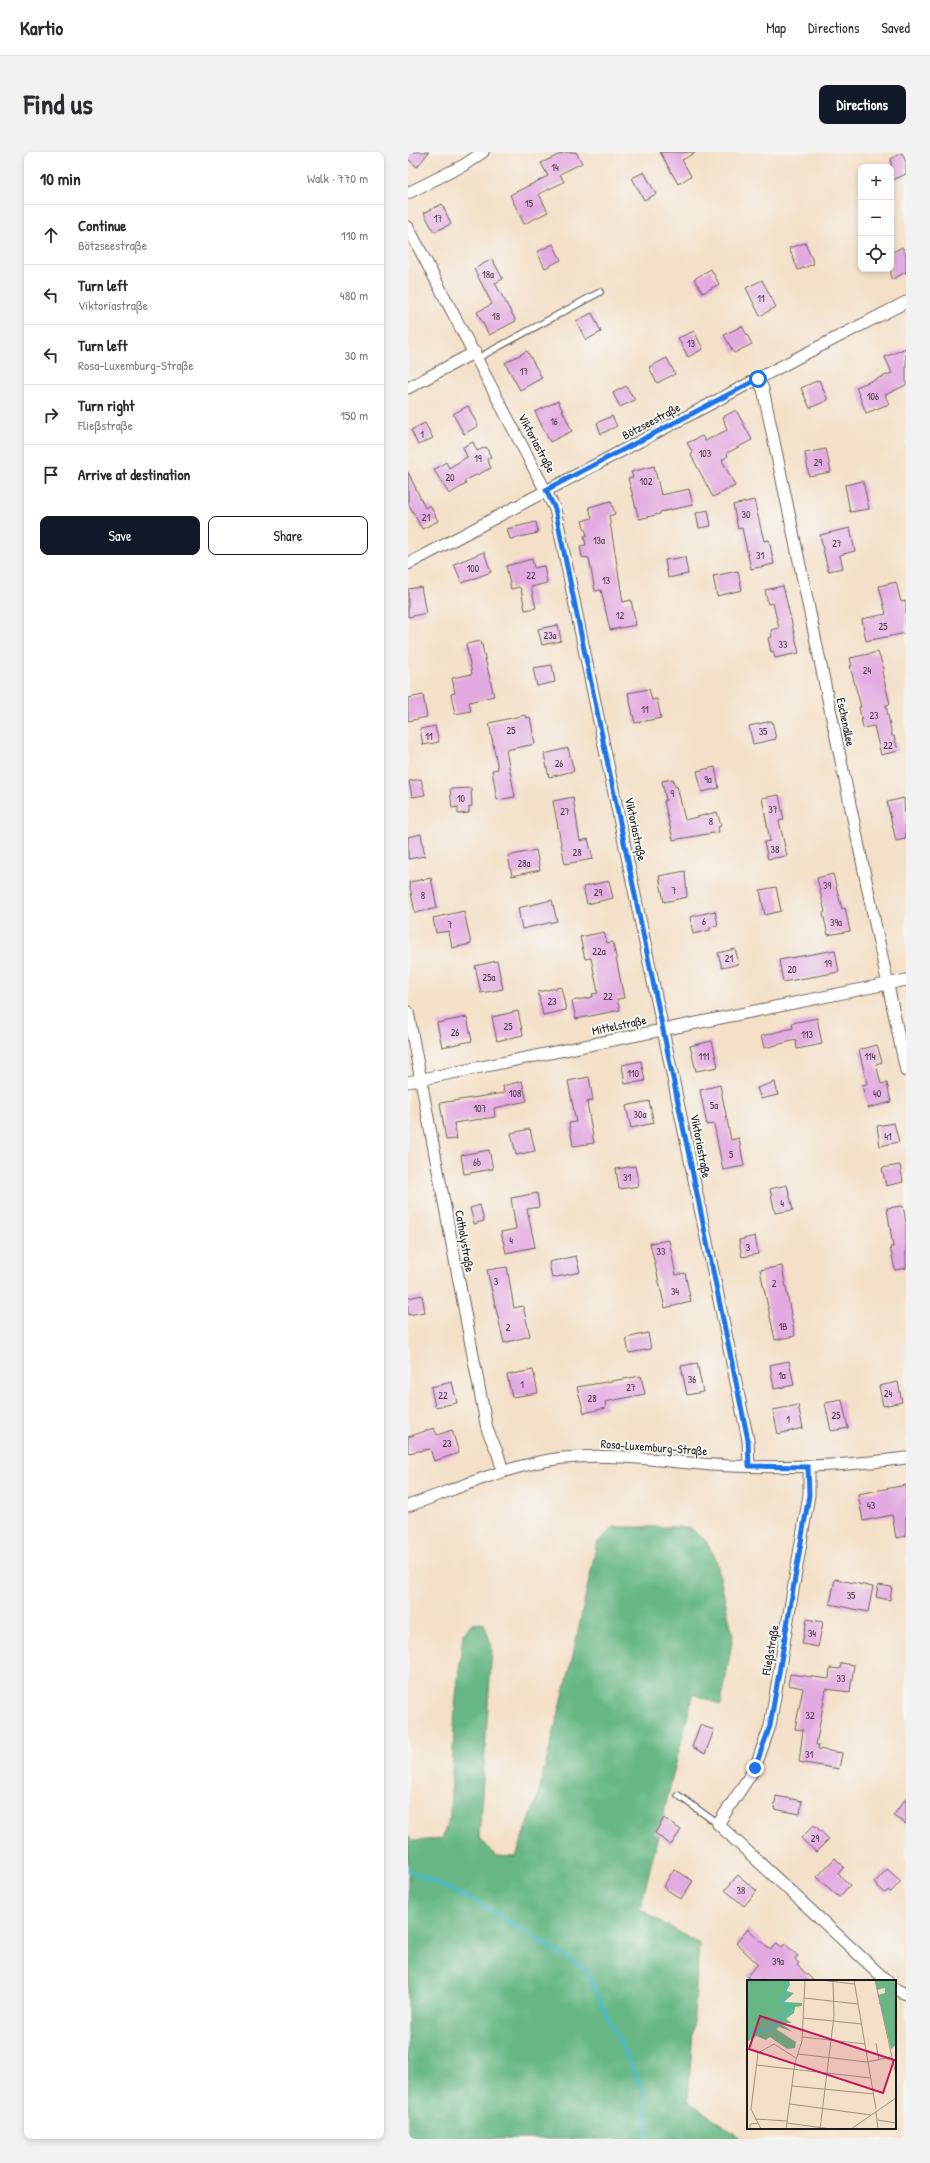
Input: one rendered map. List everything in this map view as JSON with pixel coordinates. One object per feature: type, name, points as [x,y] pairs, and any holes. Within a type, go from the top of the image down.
[{"type":"street","points":[[408,193],[464,165],[483,152]]},
{"type":"street","name":"Viktoriastraße","points":[[408,227],[555,509],[748,1440],[749,1466]]},
{"type":"street","name":"Bötzseestraße","points":[[408,564],[546,490],[906,302]]},
{"type":"street","points":[[408,388],[476,355]]},
{"type":"street","name":"Eschenallee","points":[[758,379],[763,389],[906,1071]]},
{"type":"street","name":"Mittelstraße","points":[[408,1082],[906,980]]},
{"type":"street","name":"Catholystraße","points":[[408,1012],[422,1079],[487,1429],[498,1454],[503,1472]]},
{"type":"street","name":"Rosa-Luxemburg-Straße","points":[[408,1506],[503,1472],[562,1458],[588,1456],[749,1466],[808,1467],[906,1458]]},
{"type":"street","name":"Fließstraße","points":[[718,1824],[755,1768],[770,1726],[809,1495],[808,1467]]},
{"type":"street","points":[[718,1824],[886,1980]]},
{"type":"street","points":[[896,1989],[906,1994]]},
{"type":"lane","points":[[476,355],[600,292]]},
{"type":"lane","points":[[678,1795],[718,1824]]},
{"type":"green space","points":[[614,1527],[689,1527],[705,1540],[716,1559],[733,1636],[721,1705],[693,1694],[640,1909],[699,1944],[688,2101],[742,2139],[408,2139],[408,1836],[412,1841],[442,1839],[450,1815],[455,1706],[463,1635],[471,1624],[484,1623],[492,1648],[479,1837],[496,1856],[516,1857],[538,1795],[571,1664],[597,1543]]},
{"type":"building","points":[[408,152],[429,152],[417,167],[408,159]]},
{"type":"building","points":[[565,152],[576,152],[582,163],[560,174],[564,182],[539,194],[548,212],[524,224],[510,195],[548,176],[541,163]]},
{"type":"building","points":[[660,152],[696,152],[682,160],[691,176],[678,184]]},
{"type":"building","points":[[902,153],[906,162],[906,174],[894,180],[894,164],[891,164],[891,159]]},
{"type":"building","points":[[644,172],[656,194],[644,200],[632,178]]},
{"type":"building","points":[[442,204],[451,224],[434,232],[424,213]]},
{"type":"building","points":[[805,243],[814,264],[798,270],[789,248]]},
{"type":"building","points":[[553,244],[561,260],[545,268],[537,252]]},
{"type":"building","points":[[902,247],[906,255],[906,272],[891,280],[891,272],[894,272],[894,251]]},
{"type":"building","points":[[492,259],[503,279],[495,283],[516,321],[489,335],[477,312],[492,304],[474,269]]},
{"type":"building","points":[[711,269],[719,284],[703,293],[694,279]]},
{"type":"building","points":[[762,280],[776,307],[760,316],[746,288]]},
{"type":"building","points":[[592,313],[601,332],[586,340],[576,321]]},
{"type":"building","points":[[742,326],[752,344],[734,353],[724,335]]},
{"type":"building","points":[[694,331],[703,349],[688,357],[678,338]]},
{"type":"building","points":[[906,348],[906,385],[885,395],[889,404],[866,413],[856,387],[892,373],[885,357]]},
{"type":"building","points":[[527,351],[542,378],[520,390],[505,363]]},
{"type":"building","points":[[667,358],[675,374],[657,383],[649,367]]},
{"type":"building","points":[[819,380],[828,400],[810,408],[801,388]]},
{"type":"building","points":[[626,386],[635,400],[620,407],[613,393]]},
{"type":"building","points":[[558,401],[572,431],[550,442],[535,412]]},
{"type":"building","points":[[468,406],[478,426],[464,434],[453,414]]},
{"type":"building","points":[[736,410],[752,440],[727,453],[728,456],[722,460],[735,486],[713,497],[691,455],[693,453],[687,443],[702,436],[705,441],[727,430],[723,417]]},
{"type":"building","points":[[612,416],[617,426],[601,434],[597,423]]},
{"type":"building","points":[[425,423],[433,438],[418,445],[411,430]]},
{"type":"building","points":[[473,442],[477,451],[486,447],[491,457],[487,459],[491,468],[464,481],[466,484],[449,494],[434,470],[446,462],[449,468],[467,457],[463,447]]},
{"type":"building","points":[[826,449],[831,472],[809,476],[805,453]]},
{"type":"building","points":[[654,466],[661,495],[689,489],[693,505],[660,512],[660,514],[639,519],[628,478],[633,477],[631,472]]},
{"type":"building","points":[[408,472],[425,508],[430,505],[438,521],[422,529],[408,503]]},
{"type":"building","points":[[863,481],[869,509],[850,512],[845,485]]},
{"type":"building","points":[[754,500],[764,541],[769,540],[774,564],[751,569],[742,528],[738,529],[733,505]]},
{"type":"building","points":[[611,501],[615,514],[609,516],[623,602],[631,600],[636,625],[610,630],[601,590],[595,591],[589,558],[582,557],[580,546],[586,545],[584,536],[587,535],[582,521],[592,518],[589,507]]},
{"type":"building","points":[[708,510],[711,526],[699,528],[696,513]]},
{"type":"building","points":[[536,522],[538,533],[510,539],[507,529]]},
{"type":"building","points":[[850,528],[855,551],[840,555],[843,568],[828,571],[820,535]]},
{"type":"building","points":[[484,552],[491,572],[462,583],[454,564]]},
{"type":"building","points":[[685,557],[688,574],[668,578],[665,560]]},
{"type":"building","points":[[532,559],[534,568],[544,566],[547,583],[531,587],[536,608],[525,610],[521,589],[519,587],[511,589],[506,566]]},
{"type":"building","points":[[738,571],[742,590],[717,596],[713,576]]},
{"type":"building","points":[[896,582],[901,602],[906,601],[906,633],[866,641],[862,619],[886,614],[879,586]]},
{"type":"building","points":[[783,586],[799,653],[775,658],[773,651],[771,652],[768,638],[772,637],[771,630],[779,628],[773,603],[768,604],[765,590]]},
{"type":"building","points":[[421,587],[426,613],[408,617],[408,589]]},
{"type":"building","points":[[558,625],[561,641],[542,645],[538,629]]},
{"type":"building","points":[[481,641],[494,696],[469,702],[471,711],[455,714],[451,694],[455,693],[452,678],[472,674],[466,644]]},
{"type":"building","points":[[878,652],[884,669],[882,672],[890,704],[886,705],[892,736],[894,736],[898,751],[881,755],[874,726],[863,728],[859,707],[861,707],[850,666],[852,666],[850,658]]},
{"type":"building","points":[[552,665],[555,682],[537,686],[533,668]]},
{"type":"building","points":[[649,689],[652,700],[657,699],[661,718],[635,723],[628,693]]},
{"type":"building","points":[[423,695],[427,717],[408,721],[408,698]]},
{"type":"building","points":[[525,715],[526,718],[530,717],[535,744],[506,750],[515,797],[497,800],[492,770],[498,769],[489,723]]},
{"type":"building","points":[[772,721],[776,739],[753,744],[749,726]]},
{"type":"building","points":[[435,726],[439,742],[423,745],[420,729]]},
{"type":"building","points":[[568,748],[574,771],[549,777],[544,754]]},
{"type":"building","points":[[715,767],[719,788],[702,792],[697,771]]},
{"type":"building","points":[[421,779],[425,795],[412,797],[409,781]]},
{"type":"building","points":[[673,779],[675,787],[677,786],[685,820],[717,812],[721,826],[718,827],[719,832],[673,840],[664,801],[666,800],[662,781]]},
{"type":"building","points":[[471,788],[472,806],[469,807],[469,813],[458,814],[458,807],[452,808],[450,789]]},
{"type":"building","points":[[779,795],[784,820],[779,821],[787,856],[768,859],[764,842],[770,841],[762,798]]},
{"type":"building","points":[[573,797],[580,841],[588,839],[593,859],[565,864],[553,801]]},
{"type":"building","points":[[904,798],[906,839],[896,841],[887,802]]},
{"type":"building","points":[[421,834],[425,856],[408,859],[408,837]]},
{"type":"building","points":[[536,850],[540,870],[512,876],[508,856]]},
{"type":"building","points":[[685,871],[687,897],[664,902],[659,876]]},
{"type":"building","points":[[833,874],[842,909],[845,908],[850,931],[828,935],[823,913],[825,912],[817,878]]},
{"type":"building","points":[[431,878],[437,908],[415,913],[409,882]]},
{"type":"building","points":[[609,881],[613,898],[587,904],[583,887]]},
{"type":"building","points":[[776,887],[781,911],[765,915],[760,890]]},
{"type":"building","points":[[552,900],[557,921],[522,929],[518,908]]},
{"type":"building","points":[[464,911],[471,944],[452,948],[449,931],[436,933],[433,918]]},
{"type":"building","points":[[715,911],[718,925],[710,927],[710,930],[693,934],[690,917]]},
{"type":"building","points":[[604,932],[607,943],[613,942],[624,998],[617,999],[620,1010],[576,1019],[572,1001],[593,997],[592,994],[598,993],[591,958],[585,959],[580,937]]},
{"type":"building","points":[[735,949],[739,964],[722,968],[718,953]]},
{"type":"building","points":[[835,950],[839,972],[783,982],[779,960]]},
{"type":"building","points":[[497,961],[503,989],[481,993],[475,966]]},
{"type":"building","points":[[561,987],[566,1010],[543,1015],[538,992]]},
{"type":"building","points":[[518,1011],[523,1035],[497,1041],[492,1017]]},
{"type":"building","points":[[467,1017],[472,1041],[442,1047],[437,1023]]},
{"type":"building","points":[[817,1018],[822,1044],[797,1049],[796,1040],[764,1048],[761,1036],[793,1028],[792,1023]]},
{"type":"building","points":[[712,1041],[718,1067],[696,1071],[690,1046]]},
{"type":"building","points":[[877,1045],[882,1062],[876,1064],[881,1084],[887,1083],[891,1102],[868,1108],[862,1085],[867,1084],[859,1050]]},
{"type":"building","points":[[641,1061],[645,1081],[625,1084],[622,1065]]},
{"type":"building","points":[[589,1077],[593,1100],[587,1102],[594,1143],[573,1146],[569,1123],[576,1122],[568,1081]]},
{"type":"building","points":[[522,1081],[527,1101],[494,1108],[495,1117],[454,1123],[457,1139],[446,1140],[440,1103],[504,1093],[503,1086]]},
{"type":"building","points":[[775,1082],[778,1095],[761,1099],[757,1088]]},
{"type":"building","points":[[720,1085],[731,1140],[739,1138],[744,1166],[723,1170],[714,1124],[707,1125],[700,1090]]},
{"type":"building","points":[[649,1101],[654,1123],[631,1128],[626,1106]]},
{"type":"building","points":[[894,1123],[899,1142],[880,1146],[877,1126]]},
{"type":"building","points":[[530,1129],[535,1151],[516,1155],[511,1133]]},
{"type":"building","points":[[489,1150],[493,1169],[464,1174],[461,1155]]},
{"type":"building","points":[[900,1165],[903,1182],[886,1186],[882,1168]]},
{"type":"building","points":[[635,1166],[639,1186],[619,1189],[616,1169]]},
{"type":"building","points":[[787,1185],[793,1210],[775,1213],[770,1189]]},
{"type":"building","points":[[537,1193],[539,1207],[527,1209],[535,1247],[506,1253],[501,1232],[516,1229],[511,1198]]},
{"type":"building","points":[[480,1205],[484,1221],[474,1224],[470,1208]]},
{"type":"building","points":[[903,1206],[906,1222],[906,1268],[895,1270],[890,1247],[893,1247],[887,1208]]},
{"type":"building","points":[[755,1236],[758,1254],[742,1257],[739,1240]]},
{"type":"building","points":[[669,1240],[676,1275],[685,1273],[691,1302],[665,1308],[650,1243]]},
{"type":"building","points":[[576,1256],[580,1272],[552,1278],[549,1262]]},
{"type":"building","points":[[782,1266],[795,1336],[775,1340],[760,1270]]},
{"type":"building","points":[[507,1267],[514,1308],[523,1306],[530,1336],[504,1343],[487,1270]]},
{"type":"building","points":[[422,1295],[425,1312],[408,1315],[408,1298]]},
{"type":"building","points":[[648,1333],[651,1349],[629,1353],[626,1338]]},
{"type":"building","points":[[789,1361],[794,1385],[774,1389],[770,1365]]},
{"type":"building","points":[[697,1363],[703,1392],[687,1395],[681,1366]]},
{"type":"building","points":[[533,1370],[538,1393],[512,1397],[507,1375]]},
{"type":"building","points":[[641,1376],[645,1394],[605,1402],[606,1408],[584,1413],[577,1387]]},
{"type":"building","points":[[452,1382],[457,1403],[435,1407],[431,1387]]},
{"type":"building","points":[[898,1382],[902,1402],[883,1406],[879,1386]]},
{"type":"building","points":[[842,1400],[848,1428],[831,1431],[825,1403]]},
{"type":"building","points":[[798,1405],[803,1428],[778,1434],[773,1410]]},
{"type":"building","points":[[434,1428],[437,1435],[452,1430],[459,1453],[434,1461],[430,1449],[408,1453],[408,1437]]},
{"type":"building","points":[[906,1485],[906,1536],[896,1538],[892,1515],[863,1521],[858,1494]]},
{"type":"building","points":[[835,1579],[873,1587],[868,1612],[830,1604]]},
{"type":"building","points":[[878,1585],[892,1587],[890,1600],[876,1597]]},
{"type":"building","points":[[807,1619],[823,1622],[818,1647],[802,1644]]},
{"type":"building","points":[[841,1663],[854,1665],[850,1692],[826,1689],[816,1745],[819,1745],[818,1749],[842,1753],[839,1769],[799,1762],[803,1730],[795,1729],[803,1688],[788,1685],[790,1674],[829,1679],[830,1668],[840,1669]]},
{"type":"building","points":[[700,1725],[714,1730],[705,1754],[692,1747]]},
{"type":"building","points":[[776,1796],[802,1801],[800,1814],[774,1809]]},
{"type":"building","points":[[906,1798],[906,1824],[893,1816]]},
{"type":"building","points":[[664,1818],[681,1830],[671,1845],[655,1833]]},
{"type":"building","points":[[814,1825],[829,1839],[816,1852],[801,1838]]},
{"type":"building","points":[[835,1858],[844,1867],[838,1874],[850,1885],[839,1897],[817,1877]]},
{"type":"building","points":[[674,1869],[693,1881],[681,1899],[663,1887]]},
{"type":"building","points":[[887,1869],[901,1881],[891,1892],[888,1890],[885,1893],[874,1883]]},
{"type":"building","points":[[738,1875],[757,1891],[744,1906],[725,1890]]},
{"type":"building","points":[[748,1929],[771,1950],[777,1943],[782,1947],[785,1944],[798,1956],[794,1959],[799,1963],[797,1965],[813,1980],[751,1980],[747,1976],[758,1964],[736,1943]]},
{"type":"waterway","points":[[408,1870],[478,1903],[585,1969],[645,2095],[647,2139]]},
{"type":"route","points":[[755,1768],[770,1726],[809,1495],[808,1467],[749,1466],[748,1440],[586,650],[555,509],[546,490],[758,379]]}]
